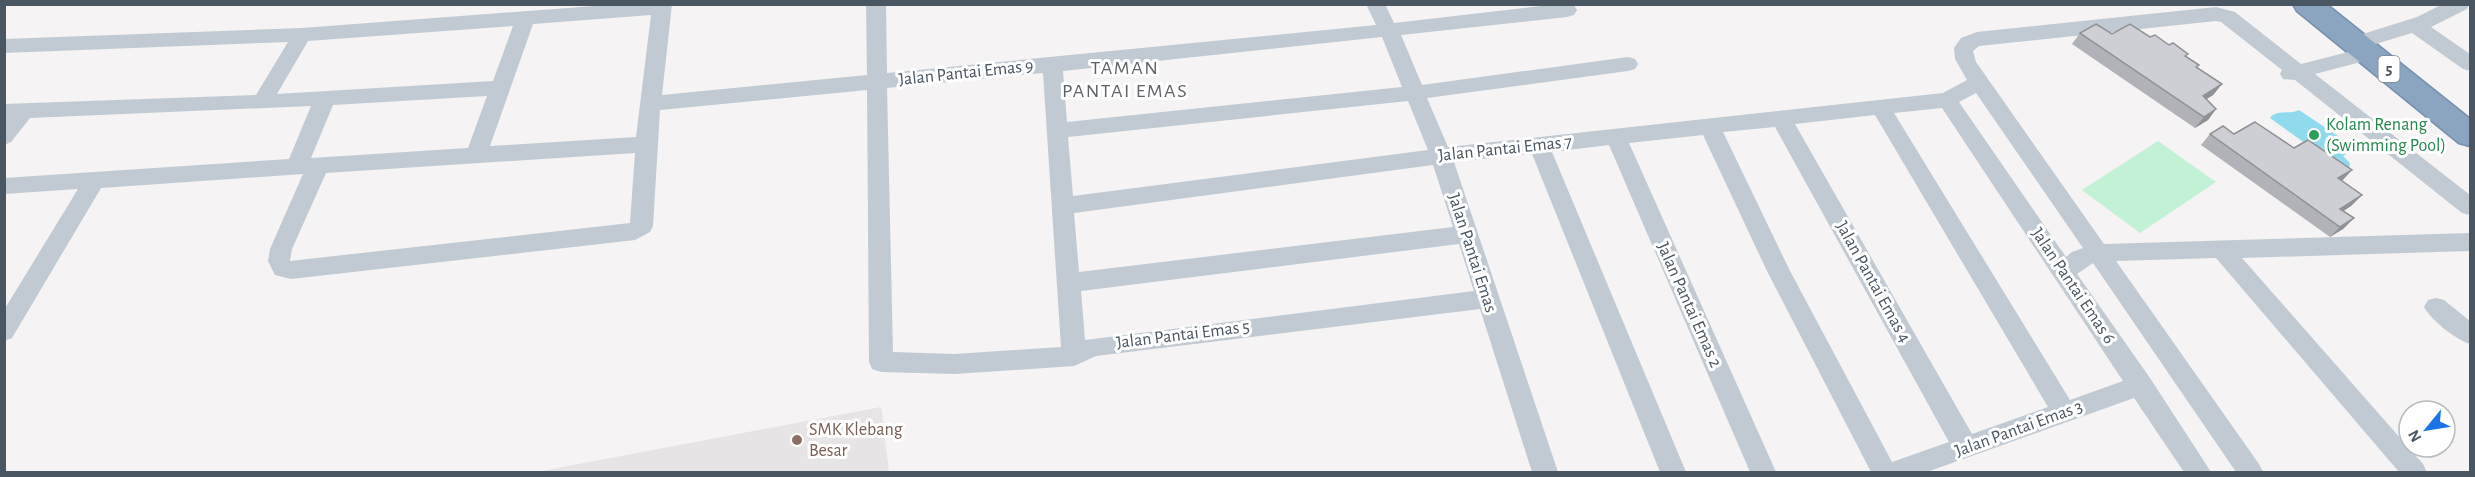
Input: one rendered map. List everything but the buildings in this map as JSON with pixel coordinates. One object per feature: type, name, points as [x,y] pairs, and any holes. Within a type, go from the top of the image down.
[{"type":"highway","name":"5","points":[[2307,4],[2470,135]]},
{"type":"street","points":[[876,4],[878,82]]},
{"type":"street","name":"Jalan Pantai Emas","points":[[1375,4],[1389,31],[1441,156],[1486,299],[1545,472]]},
{"type":"street","points":[[2293,74],[2363,48],[2460,4]]},
{"type":"street","points":[[4,46],[302,35],[525,20],[662,6],[646,144],[642,226],[628,233],[291,270],[284,268],[279,261],[281,249],[325,99]]},
{"type":"street","name":"Jalan Pantai Emas 9","points":[[652,103],[1389,31],[1567,10]]},
{"type":"street","points":[[2250,472],[1978,81],[1962,55],[1962,48],[1967,42],[1977,39],[2216,14],[2228,16],[2241,25],[2293,74],[2470,207]]},
{"type":"street","points":[[476,155],[525,20]]},
{"type":"street","points":[[2419,24],[2470,64]]},
{"type":"street","points":[[262,102],[302,35]]},
{"type":"street","points":[[1052,64],[1059,130],[1074,356]]},
{"type":"street","points":[[1059,130],[1414,93],[1628,64]]},
{"type":"street","points":[[1947,100],[1978,81]]},
{"type":"street","name":"Jalan Pantai Emas 5","points":[[878,82],[881,362],[955,364],[1074,356],[1092,347],[1486,299]]},
{"type":"street","points":[[4,137],[14,111],[262,102],[500,88]]},
{"type":"street","name":"Jalan Pantai Emas 7","points":[[1064,206],[1441,156],[1947,100]]},
{"type":"street","name":"Jalan Pantai Emas 6","points":[[1947,100],[2198,472]]},
{"type":"street","points":[[1880,107],[2064,412]]},
{"type":"street","name":"Jalan Pantai Emas 4","points":[[1780,117],[1966,448]]},
{"type":"street","points":[[1709,126],[1778,271],[1884,472]]},
{"type":"street","name":"Jalan Pantai Emas 2","points":[[1616,138],[1763,472]]},
{"type":"street","points":[[4,186],[646,144]]},
{"type":"street","points":[[1539,146],[1673,472]]},
{"type":"street","points":[[4,331],[95,180]]},
{"type":"street","points":[[1068,283],[1466,234]]},
{"type":"street","points":[[2064,273],[2080,258],[2097,253],[2470,242]]},
{"type":"street","points":[[2222,249],[2414,472]]},
{"type":"street","points":[[2436,307],[2470,334]]},
{"type":"street","name":"Jalan Pantai Emas 3","points":[[1897,472],[2141,385]]},
{"type":"shaded area","name":"SMK Klebang Besar","points":[[881,407],[889,472],[536,472]]},
{"type":"green space","points":[[2158,141],[2216,182],[2140,233],[2082,190]]},
{"type":"water","name":"Kolam Renang (Swimming Pool)","points":[[2299,110],[2356,148],[2343,156],[2350,163],[2349,170],[2324,157],[2270,118],[2279,113]]},
{"type":"place","name":"Kolam Renang (Swimming Pool)","points":[[2314,135]]},
{"type":"place","name":"SMK Klebang Besar","points":[[797,440]]},
{"type":"district","name":"TAMAN PANTAI EMAS","points":[[1125,80]]}]
